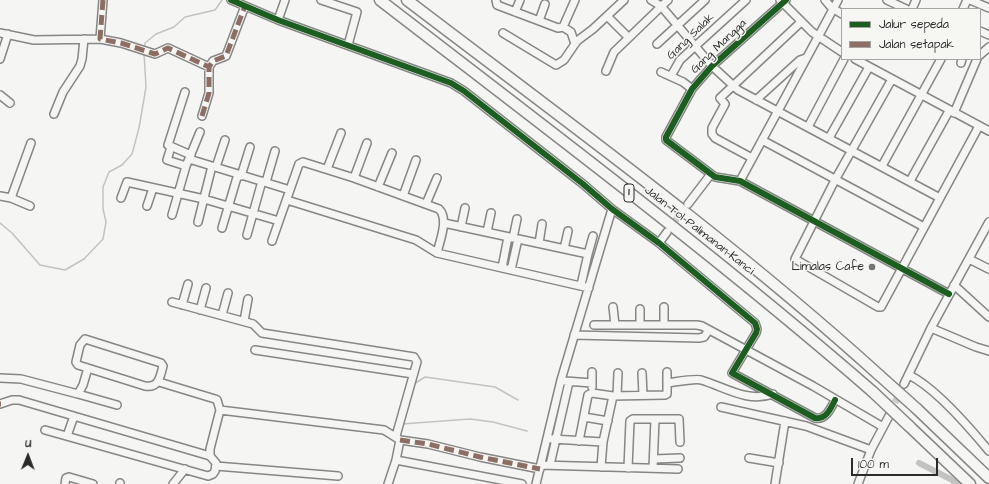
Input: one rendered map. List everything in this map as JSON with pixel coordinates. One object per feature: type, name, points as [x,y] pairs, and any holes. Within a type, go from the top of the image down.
[{"type":"highway","name":"Jalan Tol Palimanan–Kanci","points":[[380,0],[570,146],[783,314],[873,392],[970,484]]},
{"type":"highway","name":"Jalan Tol Palimanan–Kanci","points":[[407,0],[710,232],[816,319],[917,409],[989,478]]},
{"type":"street","points":[[100,39],[104,0]]},
{"type":"street","points":[[231,0],[278,20],[451,83],[464,91],[583,184],[612,209],[659,243],[755,323],[757,329],[732,373],[815,418],[819,419],[824,416]]},
{"type":"street","points":[[278,20],[286,0]]},
{"type":"street","points":[[321,0],[357,12],[348,45]]},
{"type":"street","points":[[496,0],[497,5],[558,28],[563,27],[571,32],[575,44]]},
{"type":"street","points":[[515,12],[520,0]]},
{"type":"street","points":[[563,27],[575,0]]},
{"type":"street","points":[[503,33],[526,46],[554,65],[559,65],[575,44],[624,0]]},
{"type":"street","points":[[651,0],[661,6],[712,66],[732,86],[940,198]]},
{"type":"street","points":[[606,71],[614,52],[668,0]]},
{"type":"street","points":[[657,44],[705,0]]},
{"type":"street","name":"Gang Salak","points":[[670,76],[677,63],[746,0]]},
{"type":"street","points":[[824,0],[841,13]]},
{"type":"street","points":[[740,181],[838,0]]},
{"type":"street","points":[[887,0],[904,8]]},
{"type":"street","points":[[970,0],[989,8]]},
{"type":"street","points":[[783,1],[801,22],[817,37],[841,51]]},
{"type":"street","name":"Gang Mangga","points":[[711,174],[665,138],[692,89],[712,66],[783,1]]},
{"type":"street","points":[[539,21],[545,4]]},
{"type":"street","points":[[202,116],[209,93],[209,67],[213,61],[226,56],[244,6]]},
{"type":"street","points":[[607,16],[628,37]]},
{"type":"street","points":[[752,158],[715,138],[712,134],[712,128],[725,104],[720,98],[801,22]]},
{"type":"street","points":[[0,33],[34,40],[100,39],[155,54],[168,48],[209,67]]},
{"type":"street","points":[[0,59],[8,34]]},
{"type":"street","points":[[54,114],[63,92],[80,66],[84,39]]},
{"type":"street","points":[[981,54],[989,47]]},
{"type":"street","points":[[756,100],[800,60],[806,58]]},
{"type":"street","points":[[808,127],[843,60]]},
{"type":"street","points":[[857,60],[922,94],[951,112],[989,131]]},
{"type":"street","points":[[882,166],[939,60]]},
{"type":"street","points":[[910,181],[951,112],[977,60]]},
{"type":"street","points":[[829,138],[869,66]]},
{"type":"street","points":[[661,72],[692,89]]},
{"type":"street","points":[[892,79],[835,180],[796,260],[878,307],[881,306],[979,126]]},
{"type":"street","points":[[185,92],[168,143],[188,160]]},
{"type":"street","points":[[0,95],[10,103]]},
{"type":"street","points":[[172,215],[188,160],[200,132]]},
{"type":"street","points":[[327,169],[341,133]]},
{"type":"street","points":[[198,222],[214,167],[225,140]]},
{"type":"street","points":[[762,140],[924,227]]},
{"type":"street","points":[[11,198],[30,143]]},
{"type":"street","points":[[354,178],[367,143]]},
{"type":"street","points":[[171,147],[167,160],[188,160],[264,181],[290,190]]},
{"type":"street","points":[[222,228],[228,206],[250,147]]},
{"type":"street","points":[[247,236],[253,213],[275,151]]},
{"type":"street","points":[[378,187],[392,153]]},
{"type":"street","points":[[403,196],[416,160]]},
{"type":"street","points":[[272,241],[300,162],[354,178],[426,204],[441,211],[444,223],[438,253]]},
{"type":"street","points":[[688,204],[711,174],[720,178],[740,181],[815,220],[949,294]]},
{"type":"street","points":[[426,204],[437,178]]},
{"type":"street","points":[[121,198],[127,182],[204,199],[279,221]]},
{"type":"street","points":[[147,206],[153,188]]},
{"type":"street","points":[[0,196],[11,198],[30,206]]},
{"type":"street","points":[[287,200],[416,240],[438,253],[589,288]]},
{"type":"street","points":[[461,227],[465,208]]},
{"type":"street","points":[[550,465],[551,439],[561,380],[612,209]]},
{"type":"street","points":[[487,232],[491,213]]},
{"type":"street","points":[[502,268],[513,238],[517,219]]},
{"type":"street","points":[[904,384],[931,328],[989,222]]},
{"type":"street","points":[[444,223],[588,254]]},
{"type":"street","points":[[539,243],[542,224]]},
{"type":"street","points":[[564,249],[568,231]]},
{"type":"street","points":[[659,243],[667,232]]},
{"type":"street","points":[[581,285],[593,236]]},
{"type":"street","points":[[511,270],[513,238]]},
{"type":"street","points":[[969,259],[989,269]]},
{"type":"street","points":[[182,305],[188,284]]},
{"type":"street","points":[[954,285],[989,317]]},
{"type":"street","points":[[200,310],[206,288]]},
{"type":"street","points":[[222,315],[228,293]]},
{"type":"street","points":[[244,321],[248,299]]},
{"type":"street","points":[[172,302],[244,321],[252,324],[262,333],[414,357],[417,362],[398,438],[396,460],[388,484]]},
{"type":"street","points":[[613,307],[615,324]]},
{"type":"street","points":[[664,307],[664,325]]},
{"type":"street","points":[[635,338],[640,309]]},
{"type":"street","points":[[594,325],[697,325],[813,386],[883,427]]},
{"type":"street","points":[[931,328],[976,348],[989,351]]},
{"type":"street","points":[[574,335],[635,338],[702,338],[709,330]]},
{"type":"street","points":[[85,340],[161,363],[162,366],[159,382],[154,386],[145,386],[78,365],[76,362],[80,345],[85,340]]},
{"type":"street","points":[[255,350],[413,374]]},
{"type":"street","points":[[78,394],[83,386],[88,368]]},
{"type":"street","points":[[592,372],[592,393]]},
{"type":"street","points":[[579,441],[588,395],[592,393],[615,395],[667,394],[667,372]]},
{"type":"street","points":[[601,467],[603,442],[615,395],[618,373]]},
{"type":"street","points":[[642,373],[643,395]]},
{"type":"street","points":[[909,375],[934,393],[975,434],[989,451]]},
{"type":"street","points":[[0,378],[21,379],[117,405]]},
{"type":"street","points":[[667,383],[701,379],[738,394],[768,396],[773,394]]},
{"type":"street","points":[[561,380],[569,382],[592,383]]},
{"type":"street","points":[[159,382],[217,400],[220,410],[210,449],[210,456]]},
{"type":"street","points":[[536,484],[569,382]]},
{"type":"street","points":[[0,404],[12,400],[19,400],[210,456],[216,463],[216,466],[213,474],[208,476],[45,430]]},
{"type":"street","points":[[816,430],[835,400]]},
{"type":"street","points":[[721,407],[785,421],[816,430],[871,450]]},
{"type":"street","points":[[220,410],[384,430],[398,438],[428,444],[480,458],[541,467],[550,465],[678,469]]},
{"type":"street","points":[[67,436],[74,416]]},
{"type":"street","points":[[858,484],[871,450],[889,416]]},
{"type":"street","points":[[584,417],[608,421]]},
{"type":"street","points":[[628,468],[630,421],[633,419],[679,419],[680,442]]},
{"type":"street","points":[[653,468],[655,419]]},
{"type":"street","points":[[775,484],[785,421]]},
{"type":"street","points":[[551,439],[603,442]]},
{"type":"street","points":[[654,459],[680,458]]},
{"type":"street","points":[[748,458],[778,463]]},
{"type":"street","points":[[396,460],[478,480],[522,484]]},
{"type":"street","points":[[216,466],[338,476]]},
{"type":"street","points":[[173,484],[185,469]]},
{"type":"street","points":[[65,484],[66,478],[69,477],[93,484]]},
{"type":"waterway","points":[[145,48],[145,43],[156,34],[174,27],[185,17],[215,10],[222,0]]},
{"type":"waterway","points":[[0,223],[12,233],[40,265],[65,270],[84,259],[103,239],[106,222],[103,209],[103,187],[109,172],[122,165],[132,154],[139,128],[146,87],[144,53]]},
{"type":"waterway","points":[[414,384],[425,377],[495,387],[518,400]]},
{"type":"waterway","points":[[402,424],[470,419],[493,422],[527,431]]},
{"type":"waterway","points":[[391,465],[394,453]]},
{"type":"waterway","points":[[919,463],[960,484]]},
{"type":"waterway","points":[[950,476],[952,484]]},
{"type":"tunnel","points":[[669,229],[686,207]]},
{"type":"tunnel","points":[[890,412],[901,391]]},
{"type":"marked path","points":[[103,0],[100,39],[121,43],[155,54],[168,48],[209,67],[213,61],[226,56],[245,6]]},
{"type":"marked path","points":[[202,116],[209,93],[209,67]]},
{"type":"marked path","points":[[400,440],[428,444],[480,457],[540,469]]},
{"type":"cycle path","points":[[231,0],[278,20],[451,83],[464,91],[583,184],[612,209],[659,243],[755,323],[757,329],[756,333],[732,373],[815,418],[825,415],[830,410],[835,400]]},
{"type":"cycle path","points":[[786,0],[712,66],[692,89],[666,137],[666,140],[715,177],[740,181],[949,294]]},
{"type":"place","name":"Limalas Cafe","points":[[872,267]]}]
